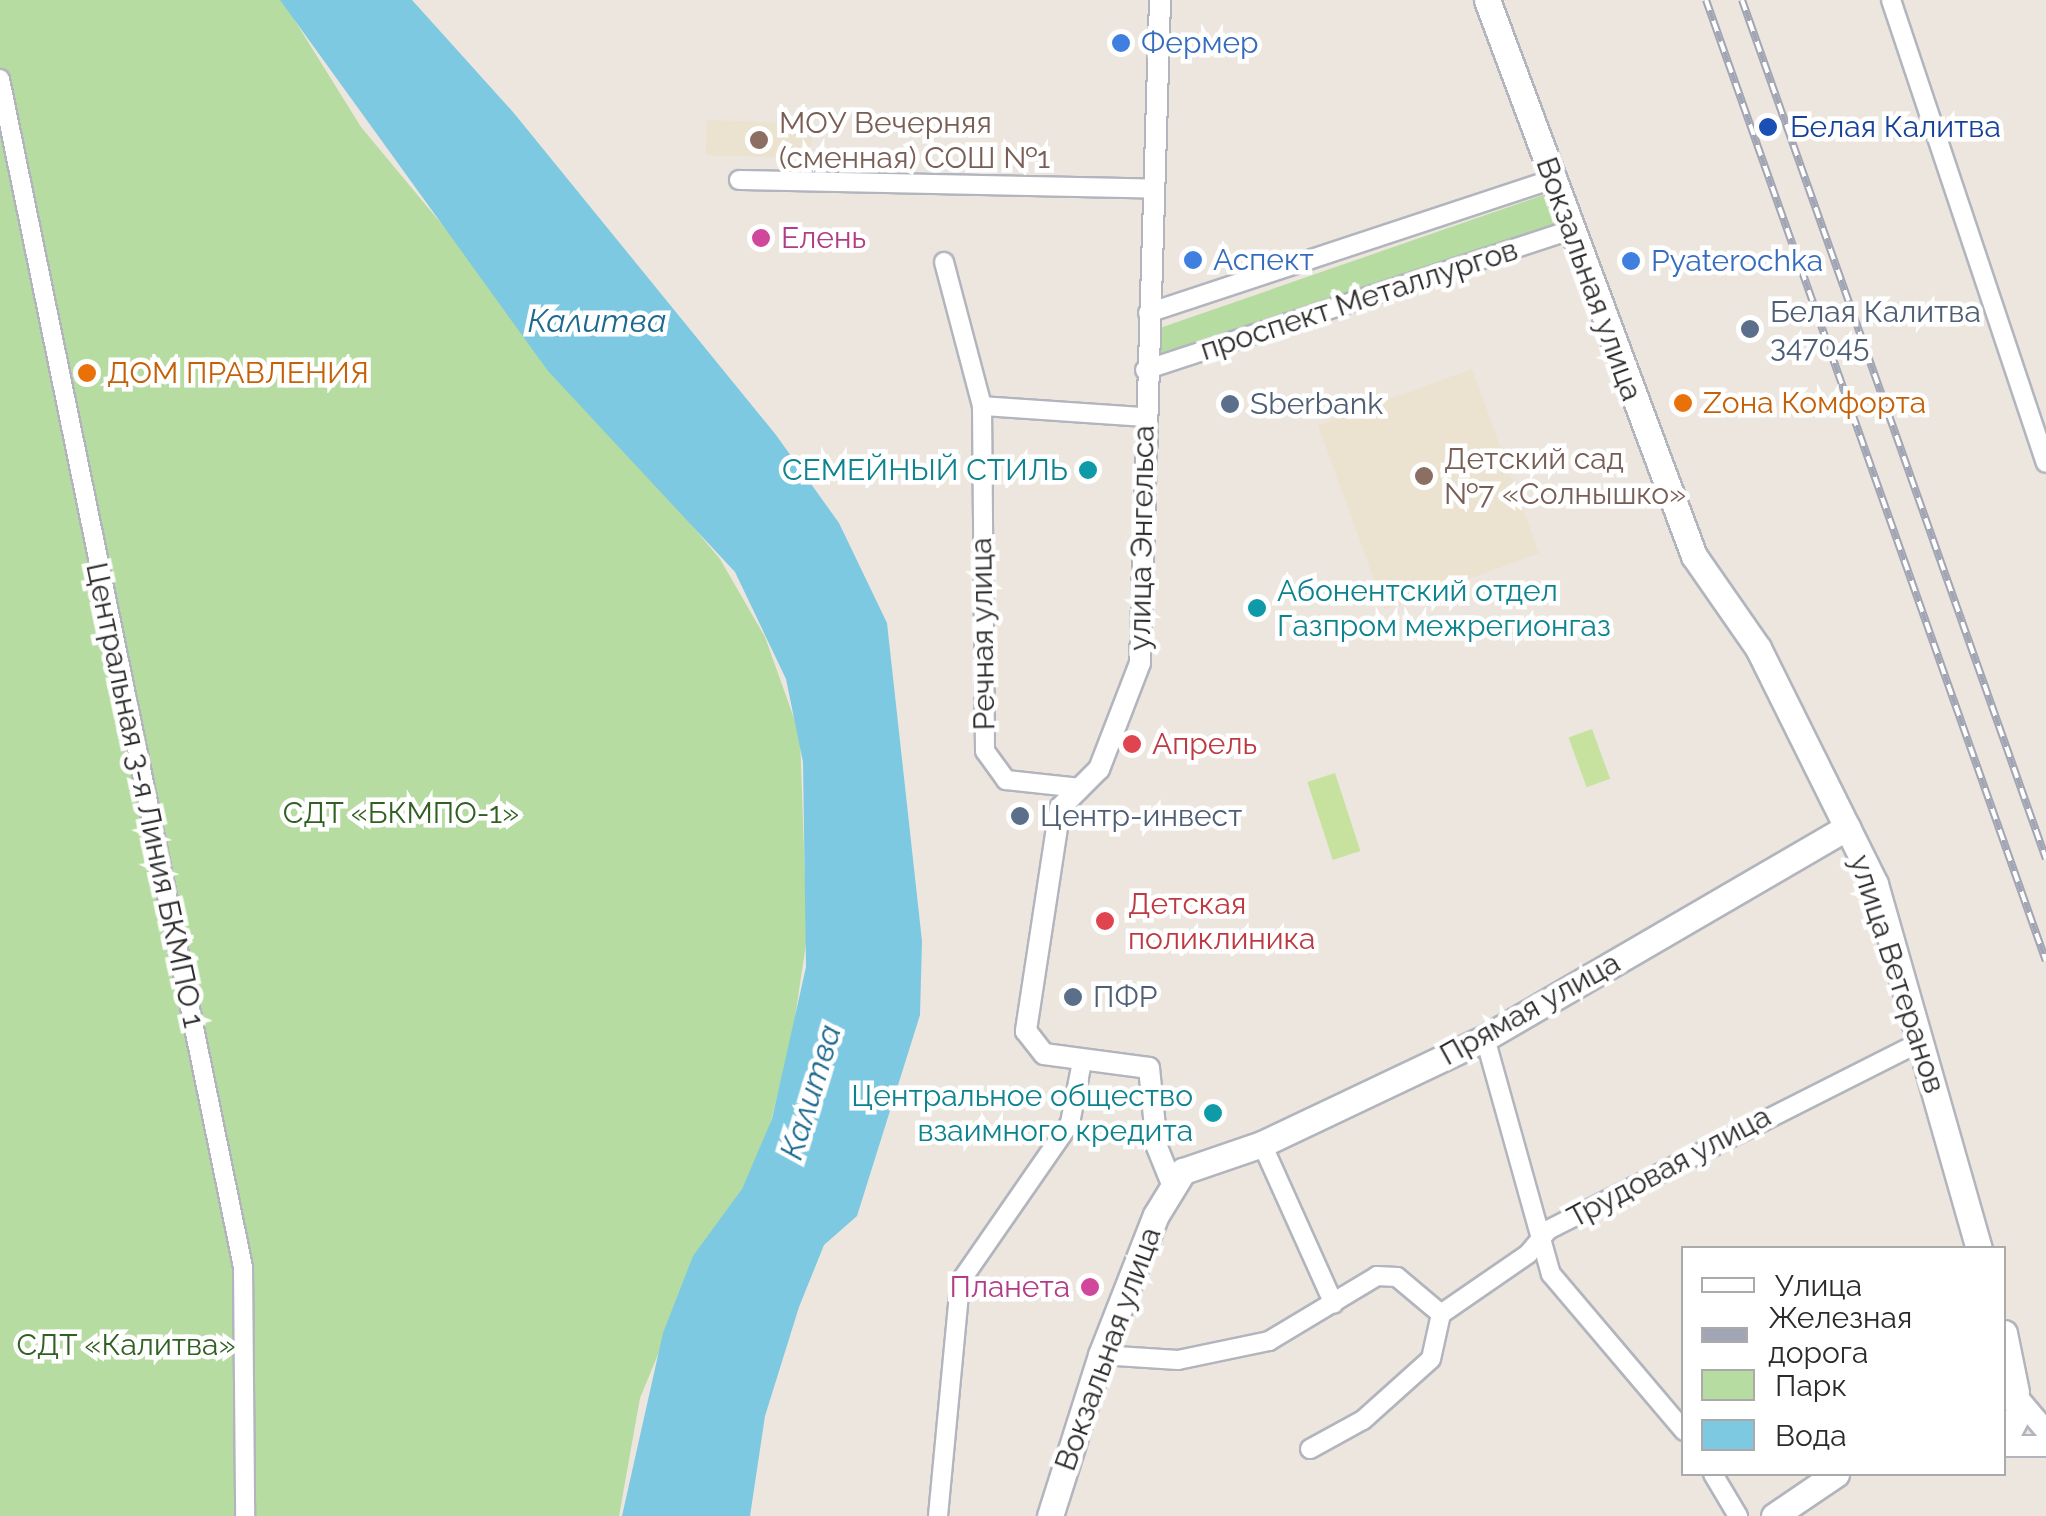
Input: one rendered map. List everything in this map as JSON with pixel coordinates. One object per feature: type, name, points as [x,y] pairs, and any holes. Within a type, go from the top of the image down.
[{"type":"main road","name":"Вокзальная улица","points":[[1488,0],[1694,556]]},
{"type":"main road","name":"улица Ветеранов","points":[[1694,556],[1758,648],[1875,884],[1979,1246]]},
{"type":"main road","name":"Прямая улица","points":[[1199,1162],[1262,1144],[1485,1038],[1847,827]]},
{"type":"main road","name":"Вокзальная улица","points":[[1050,1516],[1101,1354],[1172,1184],[1199,1162]]},
{"type":"main road","points":[[2006,1346],[2018,1420],[2006,1440]]},
{"type":"main road","points":[[1774,1516],[1833,1476]]},
{"type":"street","name":"улица Энгельса","points":[[1160,0],[1144,417],[1140,664],[1099,768],[1060,808],[1026,1032],[1044,1054],[1149,1068],[1158,1146],[1172,1184]]},
{"type":"street","points":[[1891,0],[2046,464]]},
{"type":"street","name":"Центральная 3-я Линия БКМПО 1","points":[[0,79],[243,1267],[245,1516]]},
{"type":"street","name":"проспект Металлургов","points":[[1148,314],[1553,179]]},
{"type":"street","points":[[739,180],[1152,189]]},
{"type":"street","name":"проспект Металлургов","points":[[1146,370],[1572,230]]},
{"type":"street","name":"Речная улица","points":[[944,262],[982,406],[985,752],[1006,780],[1081,788]]},
{"type":"street","points":[[982,406],[1144,417]]},
{"type":"street","points":[[1485,1038],[1551,1274],[1681,1427]]},
{"type":"street","name":"Трудовая улица","points":[[1441,1314],[1540,1239],[1779,1109],[1922,1042]]},
{"type":"street","points":[[938,1516],[960,1282],[1070,1123],[1082,1062]]},
{"type":"street","points":[[1262,1144],[1334,1304]]},
{"type":"street","points":[[1101,1354],[1178,1360],[1269,1341],[1377,1276],[1397,1277],[1441,1314],[1431,1359],[1363,1420],[1310,1449]]},
{"type":"street","points":[[2013,1390],[2046,1432]]},
{"type":"street","points":[[2006,1443],[2046,1446]]},
{"type":"street","points":[[1714,1476],[1738,1516]]},
{"type":"shaded area","name":"МОУ Вечерняя (сменная) СОШ №1","points":[[707,120],[812,124],[811,159],[706,155]]},
{"type":"shaded area","name":"Детский сад №7 «Солнышко»","points":[[1472,369],[1539,553],[1385,609],[1318,425]]},
{"type":"green space","name":"СДТ «БКМПО-1»","points":[[0,0],[282,0],[361,127],[720,559],[765,637],[800,735],[807,937],[793,1031],[765,1146],[671,1323],[640,1398],[619,1516],[0,1516]]},
{"type":"green space","points":[[1555,191],[1565,221],[1155,355],[1157,329]]},
{"type":"green space","points":[[1592,729],[1610,779],[1587,787],[1569,738]]},
{"type":"green space","points":[[1335,773],[1360,851],[1333,860],[1307,782]]},
{"type":"water","name":"Калитва","points":[[280,0],[412,0],[513,112],[776,435],[839,523],[887,623],[922,941],[920,1015],[857,1216],[824,1245],[799,1307],[765,1416],[750,1516],[622,1516],[663,1333],[693,1256],[742,1189],[772,1119],[806,967],[803,762],[786,679],[735,572],[548,371]]},
{"type":"railway","points":[[1706,0],[2046,961]]},
{"type":"railway","points":[[1742,0],[2046,859]]},
{"type":"place","name":"Фермер","points":[[1121,43]]},
{"type":"place","name":"Белая Калитва","points":[[1768,127]]},
{"type":"place","name":"МОУ Вечерняя (сменная) СОШ №1","points":[[759,140]]},
{"type":"place","name":"Елень","points":[[761,238]]},
{"type":"place","name":"Аспект","points":[[1193,260]]},
{"type":"place","name":"Pyaterochka","points":[[1631,261]]},
{"type":"place","name":"Белая Калитва 347045","points":[[1750,329]]},
{"type":"place","name":"ДОМ ПРАВЛЕНИЯ","points":[[87,373]]},
{"type":"place","name":"Zона Комфорта","points":[[1683,403]]},
{"type":"place","name":"Sberbank","points":[[1230,404]]},
{"type":"place","name":"СЕМЕЙНЫЙ СТИЛЬ","points":[[1088,470]]},
{"type":"place","name":"Детский сад №7 «Солнышко»","points":[[1424,476]]},
{"type":"place","name":"Абонентский отдел Газпром межрегионгаз","points":[[1257,608]]},
{"type":"place","name":"Апрель","points":[[1132,744]]},
{"type":"place","name":"Центр-инвест","points":[[1020,816]]},
{"type":"place","name":"Детская поликлиника","points":[[1105,921]]},
{"type":"place","name":"ПФР","points":[[1073,997]]},
{"type":"place","name":"Центральное общество взаимного кредита","points":[[1213,1113]]},
{"type":"place","name":"Планета","points":[[1090,1287]]},
{"type":"park label","name":"СДТ «Калитва»","points":[[126,1345]]}]
